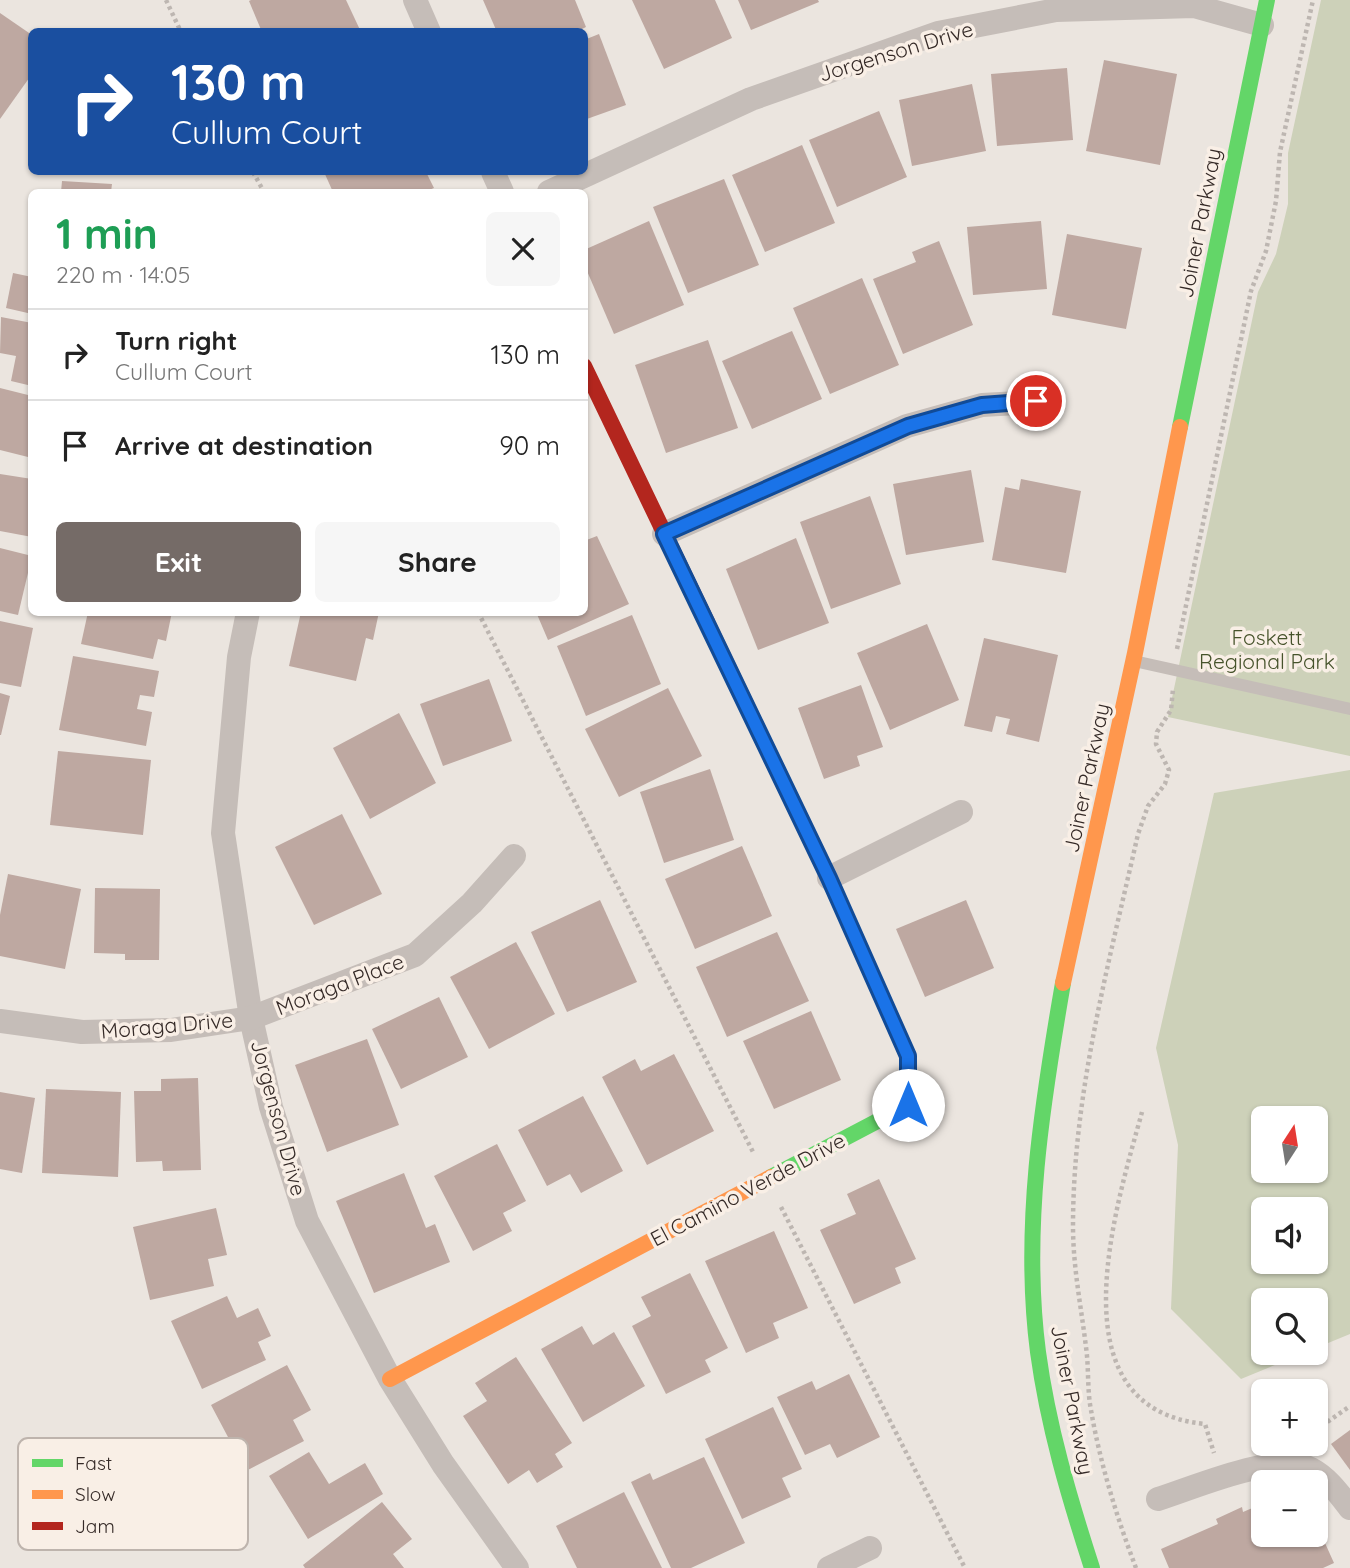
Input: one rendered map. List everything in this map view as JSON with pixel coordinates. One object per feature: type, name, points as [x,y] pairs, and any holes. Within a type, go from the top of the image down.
[{"type":"street","points":[[415,0],[427,28]]},
{"type":"street","name":"Joiner Parkway","points":[[1091,1568],[1045,1396],[1035,1322],[1032,1233],[1048,1056],[1133,661],[1268,0]]},
{"type":"street","name":"Jorgenson Drive","points":[[588,174],[751,99],[938,33],[1035,7],[1056,10],[1194,6],[1262,25]]},
{"type":"street","name":"Jorgenson Drive","points":[[556,189],[586,175]]},
{"type":"street","name":"El Camino Verde Drive","points":[[390,1379],[908,1105],[908,1056],[829,878],[588,374]]},
{"type":"street","points":[[664,534],[908,426],[982,405],[1036,401]]},
{"type":"street","name":"Jorgenson Drive","points":[[247,616],[239,657],[223,833],[251,1018],[271,1107],[307,1221],[390,1379],[443,1464],[517,1568]]},
{"type":"street","points":[[829,878],[961,812]]},
{"type":"street","name":"Moraga Place","points":[[251,1018],[415,955],[472,903],[513,856]]},
{"type":"street","name":"Moraga Drive","points":[[0,1021],[82,1032],[171,1030],[251,1018]]},
{"type":"street","points":[[1158,1499],[1256,1468],[1283,1465],[1310,1468],[1329,1482],[1350,1508]]},
{"type":"street","points":[[829,1568],[870,1548]]},
{"type":"lane","points":[[1133,661],[1350,709]]},
{"type":"path","points":[[166,0],[179,28]]},
{"type":"path","points":[[1179,630],[1251,291],[1266,251],[1276,201],[1280,152],[1312,0]]},
{"type":"path","points":[[480,616],[965,1568]]},
{"type":"path","points":[[1136,1568],[1100,1454],[1090,1408],[1087,1348],[1077,1290],[1074,1213],[1077,1149],[1093,1038],[1138,834],[1148,806],[1165,784],[1169,770],[1156,744],[1157,732],[1171,710]]},
{"type":"path","points":[[1142,1112],[1117,1207],[1109,1253],[1107,1297],[1111,1346],[1125,1382],[1137,1396],[1151,1409],[1170,1417],[1205,1424],[1215,1455],[1225,1452]]},
{"type":"path","points":[[1328,1422],[1350,1406]]},
{"type":"green space","name":"Foskett Regional Park","points":[[1321,0],[1350,0],[1350,756],[1168,717],[1258,292],[1276,254],[1288,204],[1288,153]]},
{"type":"green space","points":[[1350,770],[1350,1334],[1328,1343],[1328,1288],[1251,1288],[1251,1365],[1275,1365],[1241,1379],[1171,1309],[1178,1145],[1156,1048],[1214,793]]},
{"type":"building","points":[[346,0],[359,28],[260,28],[249,1]]},
{"type":"building","points":[[483,0],[575,0],[586,27],[584,28],[495,28]]},
{"type":"building","points":[[632,0],[715,0],[732,38],[664,69]]},
{"type":"building","points":[[738,0],[818,0],[819,2],[751,30]]},
{"type":"building","points":[[0,13],[28,32],[28,80],[0,119]]},
{"type":"building","points":[[599,34],[626,105],[588,119],[588,38]]},
{"type":"building","points":[[1104,60],[1177,74],[1160,165],[1086,151]]},
{"type":"building","points":[[1067,68],[1073,140],[997,146],[991,74]]},
{"type":"building","points":[[972,84],[986,151],[912,166],[899,100]]},
{"type":"building","points":[[879,111],[907,177],[837,207],[809,140]]},
{"type":"building","points":[[802,145],[835,223],[765,252],[732,175]]},
{"type":"building","points":[[325,175],[428,175],[434,188],[432,189],[332,189]]},
{"type":"building","points":[[724,179],[759,265],[688,293],[653,207]]},
{"type":"building","points":[[62,181],[112,184],[111,189],[61,189]]},
{"type":"building","points":[[649,221],[684,305],[614,334],[588,273],[588,248]]},
{"type":"building","points":[[1041,221],[1047,289],[973,295],[967,227]]},
{"type":"building","points":[[1067,234],[1142,248],[1126,329],[1052,315]]},
{"type":"building","points":[[939,241],[973,325],[903,354],[873,279],[916,262],[912,252]]},
{"type":"building","points":[[13,273],[28,276],[28,313],[6,308]]},
{"type":"building","points":[[862,278],[899,365],[830,394],[793,308]]},
{"type":"building","points":[[1,317],[28,322],[28,385],[11,381],[16,356],[0,353]]},
{"type":"building","points":[[792,331],[822,399],[752,429],[722,361]]},
{"type":"building","points":[[708,340],[738,428],[666,453],[635,365]]},
{"type":"building","points":[[0,388],[28,395],[28,457],[0,450]]},
{"type":"building","points":[[971,470],[984,542],[906,555],[893,484]]},
{"type":"building","points":[[0,474],[28,478],[28,536],[0,531]]},
{"type":"building","points":[[1021,479],[1081,491],[1066,573],[992,560],[1005,487],[1019,490]]},
{"type":"building","points":[[870,496],[901,584],[831,609],[800,522]]},
{"type":"building","points":[[597,536],[629,604],[548,640],[538,616],[588,616],[588,539]]},
{"type":"building","points":[[796,538],[829,623],[758,650],[726,569]]},
{"type":"building","points":[[0,548],[28,555],[28,573],[18,615],[0,611]]},
{"type":"building","points":[[632,615],[661,684],[586,716],[557,646]]},
{"type":"building","points":[[87,616],[171,616],[166,641],[158,639],[153,659],[81,644]]},
{"type":"building","points":[[300,616],[378,616],[373,640],[366,638],[356,681],[289,666]]},
{"type":"building","points":[[0,621],[33,628],[21,687],[0,683]]},
{"type":"building","points":[[927,624],[959,700],[890,730],[857,653]]},
{"type":"building","points":[[984,638],[1058,655],[1039,742],[1006,734],[1010,719],[996,716],[992,732],[964,726]]},
{"type":"building","points":[[73,656],[159,671],[154,697],[140,695],[137,709],[152,712],[146,746],[59,730]]},
{"type":"building","points":[[489,679],[512,741],[443,766],[420,704]]},
{"type":"building","points":[[861,685],[883,747],[857,756],[860,766],[824,779],[798,708]]},
{"type":"building","points":[[668,688],[702,756],[619,797],[585,729]]},
{"type":"building","points":[[0,693],[10,696],[1,735],[0,735]]},
{"type":"building","points":[[399,713],[436,783],[370,819],[333,748]]},
{"type":"building","points":[[58,751],[151,760],[143,835],[50,825]]},
{"type":"building","points":[[710,769],[734,840],[664,863],[640,792]]},
{"type":"building","points":[[342,814],[382,894],[314,925],[275,847]]},
{"type":"building","points":[[742,846],[772,916],[695,949],[665,879]]},
{"type":"building","points":[[8,874],[81,889],[65,969],[0,956],[0,915]]},
{"type":"building","points":[[95,888],[160,889],[159,960],[125,960],[125,954],[94,953]]},
{"type":"building","points":[[600,900],[637,982],[567,1012],[531,932]]},
{"type":"building","points":[[966,900],[994,968],[925,997],[896,929]]},
{"type":"building","points":[[777,932],[809,1001],[727,1037],[696,967]]},
{"type":"building","points":[[516,942],[555,1014],[489,1049],[450,977]]},
{"type":"building","points":[[439,997],[468,1057],[401,1089],[372,1029]]},
{"type":"building","points":[[811,1011],[841,1080],[774,1109],[743,1041]]},
{"type":"building","points":[[367,1039],[399,1125],[327,1152],[295,1065]]},
{"type":"building","points":[[674,1054],[714,1131],[647,1165],[602,1077],[635,1059],[641,1071]]},
{"type":"building","points":[[198,1078],[201,1170],[163,1171],[162,1161],[136,1162],[134,1091],[161,1091],[161,1079]]},
{"type":"building","points":[[46,1089],[121,1092],[118,1177],[42,1173]]},
{"type":"building","points":[[0,1092],[35,1098],[22,1173],[0,1169]]},
{"type":"building","points":[[583,1096],[623,1171],[581,1193],[570,1174],[547,1186],[518,1130]]},
{"type":"building","points":[[497,1144],[526,1201],[503,1213],[512,1231],[473,1251],[434,1176]]},
{"type":"building","points":[[404,1173],[426,1228],[435,1224],[450,1262],[374,1293],[336,1201]]},
{"type":"building","points":[[879,1179],[916,1259],[895,1268],[901,1283],[854,1304],[820,1230],[856,1214],[847,1194]]},
{"type":"building","points":[[216,1208],[227,1255],[208,1259],[214,1286],[150,1300],[133,1227]]},
{"type":"building","points":[[774,1231],[808,1308],[773,1323],[779,1338],[746,1353],[705,1261]]},
{"type":"building","points":[[690,1273],[728,1348],[705,1360],[711,1372],[666,1394],[632,1326],[651,1316],[641,1297]]},
{"type":"building","points":[[227,1296],[237,1318],[258,1308],[271,1336],[258,1342],[266,1360],[202,1389],[171,1321]]},
{"type":"building","points":[[582,1326],[593,1345],[614,1332],[645,1386],[583,1422],[541,1349]]},
{"type":"building","points":[[516,1357],[572,1443],[555,1454],[563,1467],[537,1483],[529,1470],[508,1484],[463,1416],[487,1401],[475,1383]]},
{"type":"building","points":[[287,1365],[311,1410],[293,1420],[304,1441],[248,1470],[248,1438],[228,1438],[211,1405]]},
{"type":"building","points":[[849,1374],[880,1437],[837,1458],[830,1444],[805,1455],[777,1397],[812,1381],[816,1390]]},
{"type":"building","points":[[773,1407],[802,1469],[782,1478],[791,1497],[742,1519],[705,1439]]},
{"type":"building","points":[[1350,1430],[1350,1470],[1331,1444]]},
{"type":"building","points":[[309,1452],[329,1484],[365,1463],[383,1494],[308,1539],[269,1476]]},
{"type":"building","points":[[704,1457],[745,1543],[691,1568],[671,1568],[631,1482],[650,1473],[653,1480]]},
{"type":"building","points":[[624,1492],[662,1568],[577,1568],[556,1526]]},
{"type":"building","points":[[382,1502],[412,1539],[393,1554],[404,1568],[305,1568],[303,1565]]},
{"type":"building","points":[[1242,1507],[1243,1512],[1251,1509],[1251,1547],[1327,1547],[1334,1563],[1323,1568],[1169,1568],[1161,1549],[1218,1524],[1216,1519]]},
{"type":"traffic: fast","points":[[1180,427],[1267,0]]},
{"type":"traffic: fast","points":[[771,1177],[908,1105],[908,1056],[827,874]]},
{"type":"traffic: fast","points":[[1063,983],[1048,1074],[1037,1167],[1032,1259],[1034,1306],[1042,1380],[1053,1434],[1092,1568]]},
{"type":"traffic: slow","points":[[1063,983],[1135,653],[1180,427]]},
{"type":"traffic: slow","points":[[707,622],[827,874]]},
{"type":"traffic: slow","points":[[390,1379],[771,1177]]},
{"type":"traffic: jam","points":[[588,374],[707,622]]},
{"type":"route","points":[[908,1105],[908,1056],[829,878],[664,534],[908,426],[982,405],[1036,401]]}]
